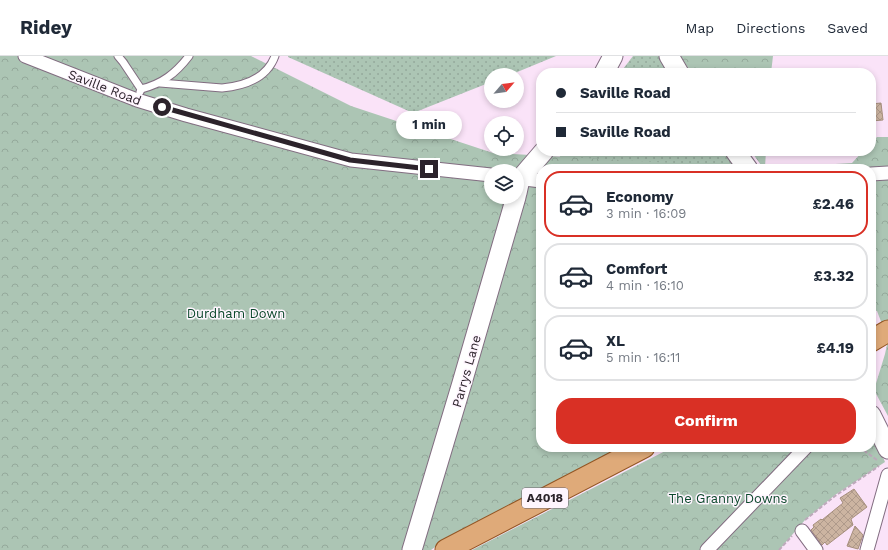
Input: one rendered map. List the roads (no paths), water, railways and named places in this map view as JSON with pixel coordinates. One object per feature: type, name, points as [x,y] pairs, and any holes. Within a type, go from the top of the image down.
[{"type":"main road","points":[[607,68],[613,56]]},
{"type":"main road","points":[[669,56],[676,68]]},
{"type":"main road","points":[[524,184],[536,164]]},
{"type":"main road","name":"Parrys Lane","points":[[414,548],[514,204]]},
{"type":"main road","points":[[876,324],[888,319]]},
{"type":"main road","points":[[876,337],[888,331]]},
{"type":"main road","points":[[876,425],[888,449]]},
{"type":"main road","name":"A4018","points":[[446,550],[634,452]]},
{"type":"street","name":"Saville Road","points":[[25,56],[139,95],[186,115],[350,160],[484,174]]},
{"type":"street","points":[[876,174],[888,173]]},
{"type":"street","points":[[707,550],[801,452]]},
{"type":"street","points":[[867,550],[888,475]]},
{"type":"street","points":[[799,530],[816,550]]},
{"type":"lane","points":[[118,56],[124,62],[139,95],[160,83],[176,71],[189,56]]},
{"type":"lane","points":[[160,83],[222,88],[232,87],[250,82],[265,73],[270,67],[275,56]]},
{"type":"park label","name":"Durdham Down","points":[[236,313]]},
{"type":"park label","name":"The Granny Downs","points":[[728,498]]}]
